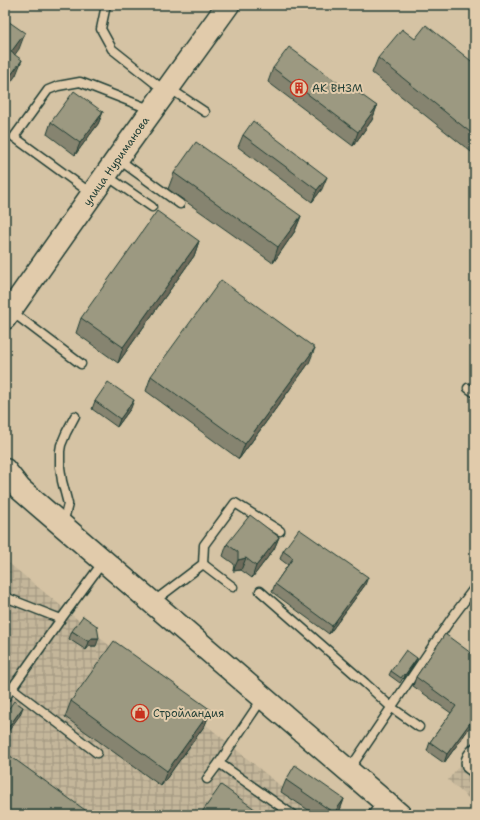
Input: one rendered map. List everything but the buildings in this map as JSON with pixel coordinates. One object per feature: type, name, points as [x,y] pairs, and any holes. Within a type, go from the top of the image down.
[{"type":"main road","name":"улица Нуриманова","points":[[8,314],[111,167],[228,5]]},
{"type":"main road","points":[[5,470],[12,485],[104,561],[349,771],[378,808],[400,815]]},
{"type":"lane","points":[[106,5],[101,29],[112,49],[167,90],[205,112]]},
{"type":"lane","points":[[92,194],[14,138],[48,90],[58,86],[80,82],[153,110]]},
{"type":"lane","points":[[111,167],[180,204]]},
{"type":"lane","points":[[111,167],[152,207]]},
{"type":"lane","points":[[8,314],[81,364]]},
{"type":"lane","points":[[62,526],[68,504],[62,481],[60,451],[66,433],[76,416]]},
{"type":"lane","points":[[204,564],[204,544],[235,503],[280,531]]},
{"type":"lane","points":[[5,698],[104,561]]},
{"type":"lane","points":[[204,564],[233,587]]},
{"type":"lane","points":[[152,602],[204,564]]},
{"type":"lane","points":[[349,771],[450,619],[475,587]]},
{"type":"lane","points":[[260,591],[365,682],[391,707],[419,726]]},
{"type":"lane","points":[[5,597],[61,619]]},
{"type":"lane","points":[[12,688],[98,754]]},
{"type":"lane","points":[[207,779],[263,697]]},
{"type":"lane","points":[[475,747],[469,753],[466,761],[468,768],[475,774]]},
{"type":"lane","points":[[219,763],[293,815]]},
{"type":"shaded area","points":[[5,560],[316,815],[5,815]]},
{"type":"shaded area","points":[[475,745],[475,804],[448,780]]},
{"type":"place","name":"АК ВНЗМ","points":[[299,88]]},
{"type":"place","name":"Стройландия","points":[[140,713]]}]
